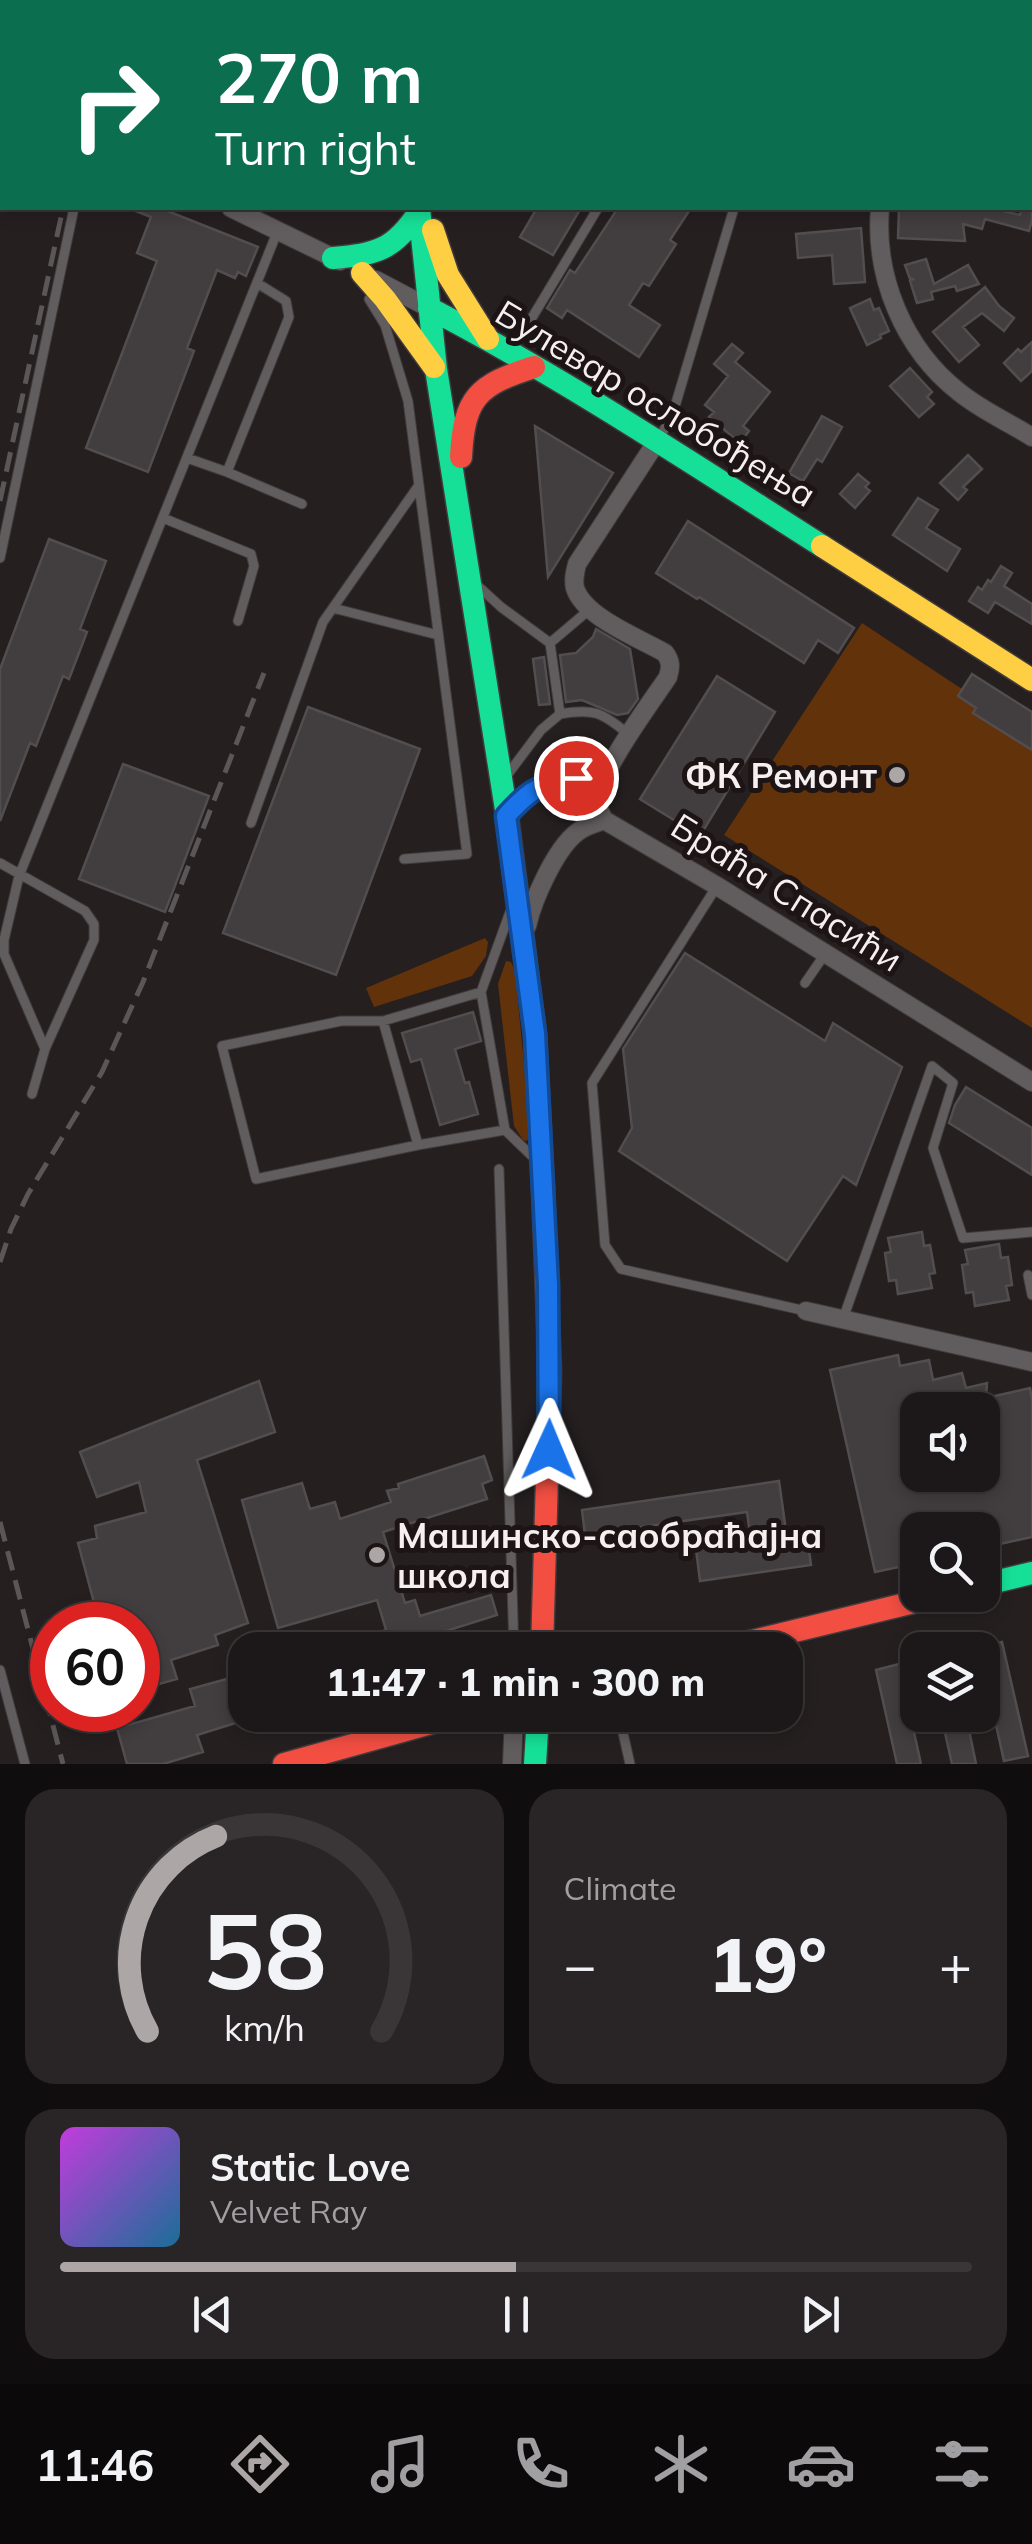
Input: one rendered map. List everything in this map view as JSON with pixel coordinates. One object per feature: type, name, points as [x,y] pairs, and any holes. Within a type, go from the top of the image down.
[{"type":"main road","points":[[420,210],[403,235],[385,250],[348,266],[385,299],[436,369]]},
{"type":"main road","points":[[421,210],[436,369],[506,816],[535,1034],[548,1285],[550,1426],[543,1632]]},
{"type":"main road","points":[[421,210],[448,275],[488,339]]},
{"type":"main road","name":"Булевар ослобођења","points":[[429,308],[658,441],[1032,680]]},
{"type":"main road","points":[[454,488],[468,407],[494,381],[534,366]]},
{"type":"main road","points":[[1000,1582],[1032,1574]]},
{"type":"main road","points":[[790,1632],[900,1605]]},
{"type":"main road","points":[[284,1764],[399,1732]]},
{"type":"main road","points":[[535,1764],[537,1732]]},
{"type":"street","name":"Булевар ослобођења","points":[[236,210],[429,308]]},
{"type":"street","points":[[880,210],[880,252],[888,288],[918,349],[962,395],[1032,436]]},
{"type":"street","points":[[524,942],[536,899],[554,862],[578,830],[604,820],[598,794],[606,774],[671,668],[665,653],[589,610],[576,591],[574,580],[577,564],[658,441]]},
{"type":"street","name":"Браћа Спасићи","points":[[604,820],[1032,1082]]},
{"type":"street","points":[[806,1311],[1032,1362]]},
{"type":"street","points":[[512,1764],[513,1732]]},
{"type":"lane","points":[[0,558],[74,210]]},
{"type":"lane","points":[[511,353],[597,210]]},
{"type":"lane","points":[[658,441],[673,413],[733,210]]},
{"type":"lane","points":[[44,1049],[4,954],[19,876],[278,230]]},
{"type":"lane","points":[[348,266],[384,324],[408,401],[467,854],[404,858]]},
{"type":"lane","points":[[226,472],[289,317],[286,301],[257,283]]},
{"type":"lane","points":[[187,458],[302,504]]},
{"type":"lane","points":[[251,823],[323,622],[419,485]]},
{"type":"lane","points":[[163,518],[250,554],[254,566],[238,621]]},
{"type":"lane","points":[[469,578],[550,643],[560,714]]},
{"type":"lane","points":[[333,608],[438,635]]},
{"type":"lane","points":[[550,643],[589,610]]},
{"type":"lane","points":[[501,785],[540,730],[560,714],[595,711],[630,736]]},
{"type":"lane","points":[[506,816],[524,796],[544,785],[606,774]]},
{"type":"lane","points":[[0,863],[85,911],[94,924],[94,940],[44,1049],[32,1094]]},
{"type":"lane","points":[[717,886],[592,1083],[606,1246],[621,1269],[806,1311]]},
{"type":"lane","points":[[517,890],[481,992],[504,1130],[542,1166]]},
{"type":"lane","points":[[806,984],[825,954]]},
{"type":"lane","points":[[481,992],[383,1022],[341,1022],[222,1046],[256,1180],[504,1130]]},
{"type":"lane","points":[[383,1022],[418,1145]]},
{"type":"lane","points":[[843,1319],[932,1066],[953,1084],[932,1148],[963,1238],[1032,1232]]},
{"type":"lane","points":[[499,1169],[513,1632]]},
{"type":"lane","points":[[1028,1275],[1032,1295]]},
{"type":"lane","points":[[0,1670],[25,1764]]},
{"type":"lane","points":[[623,1732],[630,1764]]},
{"type":"shaded area","name":"ФК Ремонт","points":[[862,623],[962,689],[972,674],[1032,714],[1032,1028],[724,835]]},
{"type":"shaded area","points":[[485,938],[486,956],[472,976],[374,1007],[366,988]]},
{"type":"shaded area","points":[[506,961],[511,962],[515,971],[531,1135],[527,1141],[514,1126],[498,984]]},
{"type":"building","points":[[133,210],[165,210],[258,247],[246,276],[238,272],[235,278],[217,270],[187,348],[194,351],[148,472],[86,448],[157,261],[137,253],[151,217]]},
{"type":"building","points":[[536,210],[580,210],[553,255],[520,237]]},
{"type":"building","points":[[617,210],[690,210],[670,240],[676,244],[649,286],[643,283],[629,305],[660,325],[639,357],[567,310],[562,318],[547,308],[570,270],[575,273]]},
{"type":"building","points":[[899,210],[999,210],[1020,215],[1021,210],[1032,210],[1029,231],[985,219],[982,229],[963,224],[965,241],[898,238]]},
{"type":"building","points":[[861,228],[865,282],[834,284],[832,255],[798,258],[796,234]]},
{"type":"building","points":[[926,259],[934,284],[968,265],[979,284],[957,291],[955,286],[931,292],[933,299],[917,303],[910,281],[914,279],[910,279],[905,265]]},
{"type":"building","points":[[985,287],[1014,318],[1004,331],[982,313],[963,327],[979,345],[959,362],[933,332]]},
{"type":"building","points":[[870,299],[874,310],[879,308],[889,331],[867,345],[850,308]]},
{"type":"building","points":[[1032,342],[1032,371],[1021,381],[1004,363]]},
{"type":"building","points":[[732,344],[743,353],[735,362],[770,392],[743,426],[749,431],[740,443],[709,417],[714,412],[705,405],[728,376],[714,364]]},
{"type":"building","points":[[910,368],[932,392],[927,397],[934,404],[919,417],[890,386]]},
{"type":"building","points":[[822,416],[842,427],[822,462],[817,459],[803,481],[789,473]]},
{"type":"building","points":[[535,426],[613,473],[548,577]]},
{"type":"building","points":[[968,455],[982,469],[963,487],[967,490],[958,500],[940,483]]},
{"type":"building","points":[[858,474],[869,483],[865,487],[870,491],[855,508],[840,494]]},
{"type":"building","points":[[918,498],[938,510],[926,528],[960,549],[947,571],[893,535]]},
{"type":"building","points":[[688,521],[854,628],[838,653],[818,640],[804,663],[656,573]]},
{"type":"building","points":[[49,539],[106,561],[80,629],[87,632],[69,679],[63,676],[36,746],[30,743],[0,821],[0,669]]},
{"type":"building","points":[[1001,566],[1012,573],[1004,586],[1032,604],[1032,624],[995,602],[988,613],[969,601],[978,587],[982,590],[988,580],[991,582]]},
{"type":"building","points":[[596,629],[630,649],[638,699],[628,713],[617,715],[582,700],[566,702],[560,655],[576,653]]},
{"type":"building","points":[[544,657],[550,704],[539,705],[533,659]]},
{"type":"building","points":[[972,674],[1032,712],[1032,750],[973,713],[976,708],[958,696]]},
{"type":"building","points":[[717,676],[775,712],[700,836],[640,799]]},
{"type":"building","points":[[308,707],[420,749],[336,975],[223,933]]},
{"type":"building","points":[[123,764],[209,796],[165,912],[79,879]]},
{"type":"building","points":[[685,953],[825,1041],[833,1023],[902,1067],[856,1185],[843,1176],[787,1261],[619,1151],[632,1128],[623,1049]]},
{"type":"building","points":[[473,1012],[481,1041],[455,1049],[478,1114],[440,1125],[421,1059],[411,1062],[402,1033]]},
{"type":"building","points":[[966,1087],[1032,1128],[1032,1175],[949,1123]]},
{"type":"building","points":[[922,1232],[924,1246],[930,1245],[935,1273],[929,1274],[932,1288],[898,1294],[896,1280],[889,1281],[885,1253],[891,1252],[888,1238]]},
{"type":"building","points":[[999,1244],[1001,1258],[1008,1257],[1012,1285],[1006,1286],[1009,1300],[975,1306],[973,1292],[966,1293],[962,1265],[968,1264],[965,1250]]},
{"type":"building","points":[[898,1355],[900,1366],[929,1360],[933,1380],[962,1373],[966,1388],[987,1383],[986,1392],[900,1392],[900,1492],[1000,1492],[1000,1395],[1030,1388],[1032,1537],[1000,1544],[1000,1512],[900,1512],[900,1567],[875,1572],[830,1370]]},
{"type":"building","points":[[259,1381],[275,1432],[197,1460],[248,1623],[215,1635],[218,1645],[171,1660],[177,1679],[160,1684],[160,1602],[94,1602],[78,1543],[97,1538],[95,1526],[146,1512],[139,1482],[97,1497],[80,1452]]},
{"type":"building","points":[[484,1456],[492,1480],[482,1484],[487,1499],[383,1532],[405,1603],[415,1600],[420,1616],[491,1595],[497,1615],[443,1632],[380,1632],[386,1630],[377,1600],[278,1628],[242,1500],[302,1483],[310,1509],[335,1502],[340,1519],[391,1502],[387,1491],[399,1488],[398,1484]]},
{"type":"building","points":[[779,1481],[787,1538],[807,1535],[811,1565],[700,1581],[696,1549],[751,1541],[747,1512],[585,1535],[582,1510]]},
{"type":"building","points":[[1000,1642],[1028,1756],[1004,1761],[998,1732]]},
{"type":"building","points":[[899,1664],[900,1732],[914,1732],[921,1764],[897,1764],[876,1670]]},
{"type":"building","points":[[228,1679],[228,1725],[197,1735],[203,1752],[163,1764],[127,1764],[118,1732],[160,1732],[160,1716],[195,1706],[190,1689]]},
{"type":"building","points":[[945,1732],[969,1732],[976,1764],[952,1764]]},
{"type":"railway","points":[[0,501],[63,210]]},
{"type":"railway","points":[[0,1262],[28,1194],[102,1072],[143,982],[264,673]]},
{"type":"railway","points":[[0,1522],[63,1764]]},
{"type":"traffic: fast","points":[[419,210],[436,369],[507,816],[535,1034],[543,1188]]},
{"type":"traffic: fast","points":[[333,258],[383,248],[401,235],[419,212]]},
{"type":"traffic: fast","points":[[429,308],[579,393],[822,546]]},
{"type":"traffic: fast","points":[[1000,1581],[1032,1573]]},
{"type":"traffic: fast","points":[[535,1764],[537,1732]]},
{"type":"traffic: slow","points":[[433,230],[448,275],[488,339]]},
{"type":"traffic: slow","points":[[362,273],[434,367]]},
{"type":"traffic: slow","points":[[822,546],[1032,680]]},
{"type":"traffic: jam","points":[[461,457],[466,420],[478,396],[499,380],[534,367]]},
{"type":"traffic: jam","points":[[543,1188],[550,1373],[543,1632]]},
{"type":"traffic: jam","points":[[790,1632],[900,1605]]},
{"type":"traffic: jam","points":[[284,1764],[399,1732]]},
{"type":"place","name":"ФК Ремонт","points":[[897,775]]},
{"type":"place","name":"Машинско-саобраћајна школа","points":[[377,1555]]},
{"type":"route","points":[[549,1450],[548,1285],[535,1034],[506,816],[524,796],[544,785],[576,778]]}]
